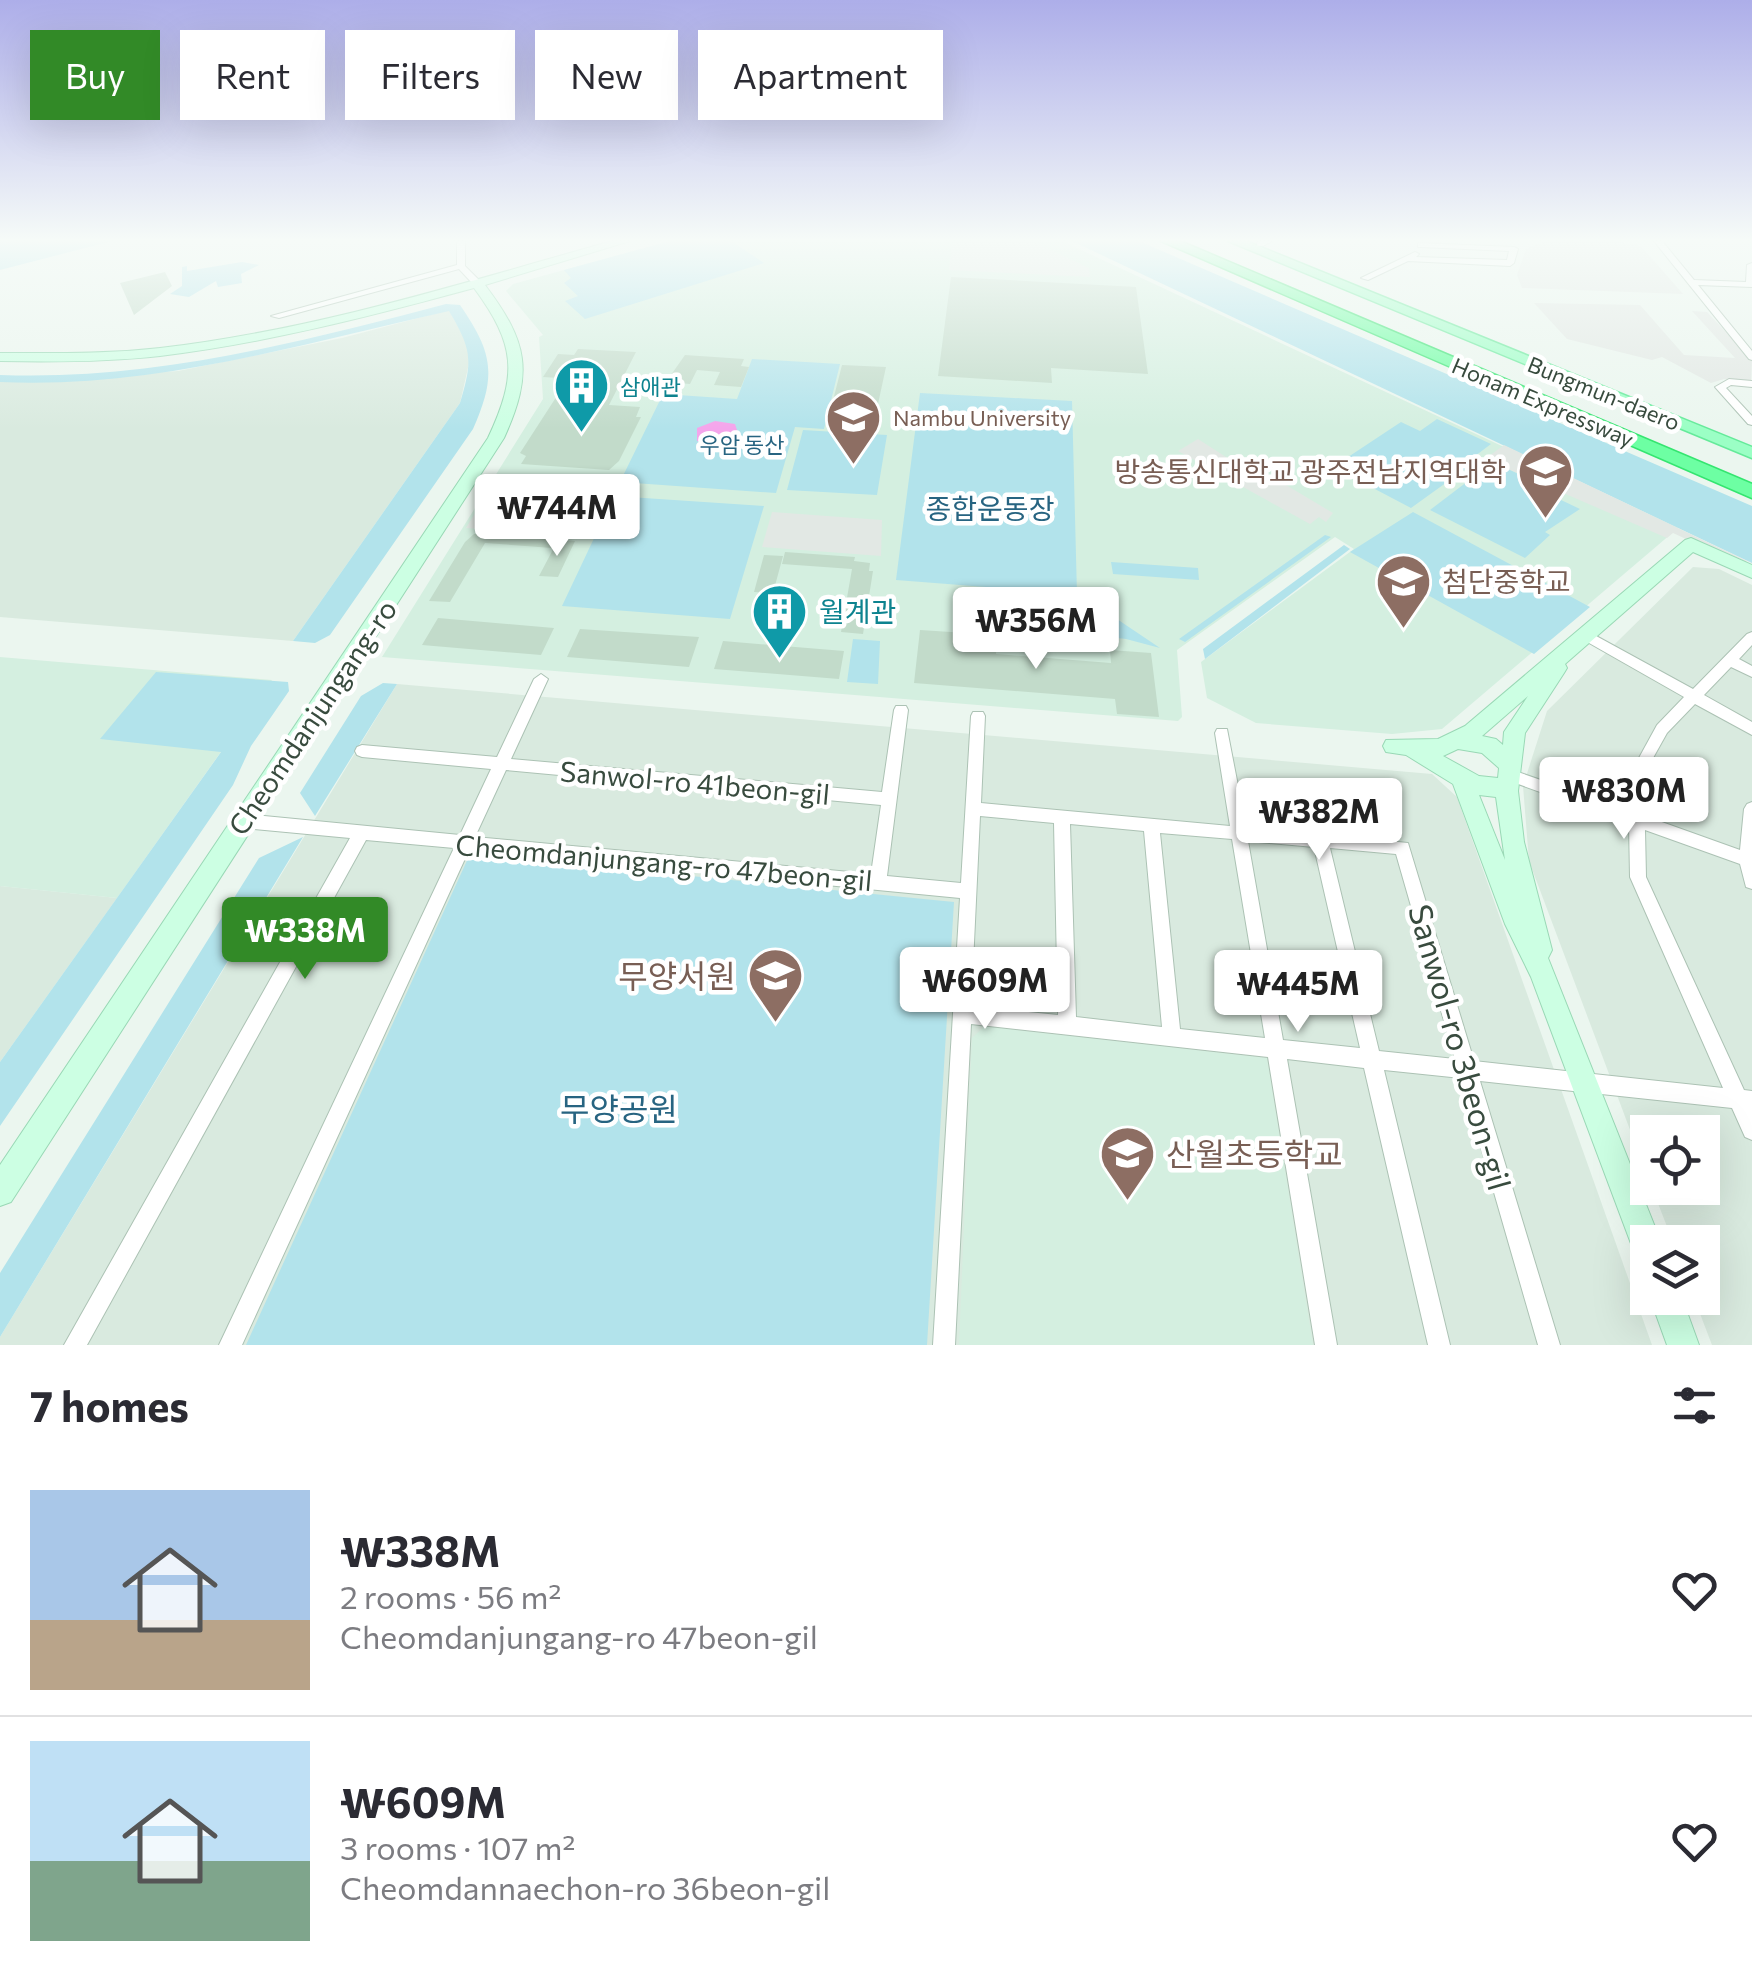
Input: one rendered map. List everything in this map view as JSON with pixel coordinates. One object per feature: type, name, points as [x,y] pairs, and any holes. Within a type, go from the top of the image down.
[{"type":"highway","name":"Honam Expressway","points":[[1314,304],[1752,492]]},
{"type":"highway","name":"Honam Expressway","points":[[1333,304],[1752,479]]},
{"type":"highway","points":[[1351,304],[1752,479]]},
{"type":"main road","name":"Bungmun-daero","points":[[1390,304],[1752,450]]},
{"type":"main road","name":"Bungmun-daero","points":[[1406,304],[1752,450]]},
{"type":"street","points":[[276,316],[321,304]]},
{"type":"street","points":[[0,357],[120,355],[221,344],[393,304]]},
{"type":"street","name":"Cheomdanjungang-ro","points":[[0,1192],[506,418],[518,370],[516,339],[492,304]]},
{"type":"street","points":[[1708,304],[1752,357]]},
{"type":"street","points":[[1752,384],[1729,382],[1720,388],[1752,422]]},
{"type":"street","points":[[1510,775],[1483,788],[1437,759],[1394,746],[1440,748],[1491,718],[1546,665],[1579,642],[1691,544],[1752,572]]},
{"type":"street","points":[[1752,636],[1662,729],[1641,766],[1637,822],[1638,878],[1745,1100],[1752,1130]]},
{"type":"street","points":[[1579,642],[1752,729]]},
{"type":"street","points":[[1542,972],[1512,842],[1510,775],[1516,732],[1579,642]]},
{"type":"street","points":[[1729,660],[1752,672]]},
{"type":"street","points":[[230,1345],[541,680]]},
{"type":"street","points":[[878,882],[901,710]]},
{"type":"street","points":[[944,1345],[978,716]]},
{"type":"street","points":[[1222,733],[1326,1345]]},
{"type":"street","points":[[1455,742],[1488,745],[1510,775],[1750,860]]},
{"type":"street","points":[[1455,742],[1447,756],[1517,924],[1542,972],[1639,1225]]},
{"type":"street","name":"Sanwol-ro 41beon-gil","points":[[362,752],[889,799]]},
{"type":"street","name":"Sanwol-ro 3beon-gil","points":[[973,808],[1402,848],[1549,1345]]},
{"type":"street","points":[[1752,809],[1752,882]]},
{"type":"street","points":[[1062,816],[1068,1026]]},
{"type":"street","name":"Cheomdanjungang-ro 47beon-gil","points":[[242,821],[968,891]]},
{"type":"street","points":[[1152,825],[1172,1037]]},
{"type":"street","points":[[75,1345],[360,832]]},
{"type":"street","points":[[1320,840],[1440,1345]]},
{"type":"street","points":[[962,1014],[1745,1100]]},
{"type":"street","points":[[1672,1315],[1683,1345]]},
{"type":"shaded area","name":"Nambu University","points":[[517,304],[1197,304],[1678,528],[1442,729],[1392,734],[1256,723],[1207,698],[1201,662],[1354,549],[1335,537],[1177,650],[1182,717],[1178,721],[382,657],[543,399],[539,337],[543,335]]},
{"type":"shaded area","points":[[1535,304],[1640,305],[1684,355],[1735,358],[1692,311],[1707,312],[1752,360],[1751,382],[1724,379],[1711,383],[1662,357],[1652,360],[1567,339]]},
{"type":"shaded area","points":[[449,310],[465,339],[470,359],[460,403],[293,641],[0,617],[0,382],[178,371],[342,338]]},
{"type":"shaded area","points":[[715,421],[735,424],[739,436],[723,446],[697,441],[697,428]]},
{"type":"shaded area","points":[[1198,439],[1254,475],[1261,470],[1333,513],[1326,522],[1319,517],[1310,524],[1178,451]]},
{"type":"shaded area","points":[[1504,445],[1747,561],[1742,565],[1673,533],[1667,538],[1485,459]]},
{"type":"shaded area","points":[[489,491],[600,499],[581,536],[466,528]]},
{"type":"shaded area","points":[[772,512],[882,520],[881,556],[762,547]]},
{"type":"shaded area","points":[[1693,567],[1719,569],[1752,585],[1752,1345],[1712,1345],[1701,1315],[1720,1315],[1720,1225],[1666,1225],[1659,1205],[1720,1205],[1720,1115],[1630,1115],[1630,1130],[1529,861],[1523,786],[1547,711]]},
{"type":"shaded area","points":[[0,657],[272,680],[117,898],[0,886]]},
{"type":"shaded area","points":[[397,684],[1432,774],[1457,797],[1630,1283],[1630,1315],[1641,1315],[1652,1345],[0,1345],[0,1337]]},
{"type":"shaded area","points":[[0,886],[117,898],[0,1062]]},
{"type":"shaded area","name":"산월초등학교","points":[[985,1026],[1267,1058],[1313,1345],[959,1345],[972,1038]]},
{"type":"green space","points":[[446,304],[460,305],[485,351],[488,379],[481,410],[473,429],[330,635],[315,643],[293,641],[460,403],[468,356],[449,311],[282,350],[170,371],[57,382],[0,382],[0,375],[113,372],[225,356]]},
{"type":"green space","points":[[568,304],[634,304],[585,319]]},
{"type":"green space","points":[[1205,304],[1284,304],[1752,506],[1752,563]]},
{"type":"green space","name":"우암 동산","points":[[752,359],[840,364],[824,429],[795,427],[776,493],[620,482],[663,394],[737,399]]},
{"type":"green space","name":"종합운동장","points":[[920,393],[1072,401],[1077,594],[896,580]]},
{"type":"green space","points":[[1437,419],[1491,444],[1475,456],[1479,459],[1411,508],[1333,467],[1401,422],[1420,431]]},
{"type":"green space","points":[[803,430],[887,435],[877,495],[787,490]]},
{"type":"green space","points":[[1493,462],[1544,486],[1540,490],[1580,509],[1545,532],[1550,535],[1525,558],[1430,510]]},
{"type":"green space","points":[[614,496],[764,506],[730,619],[562,606]]},
{"type":"green space","points":[[1413,512],[1590,607],[1534,654],[1350,552]]},
{"type":"green space","points":[[1325,535],[1331,537],[1185,642],[1179,639]]},
{"type":"green space","points":[[1344,545],[1350,549],[1205,659],[1203,649]]},
{"type":"green space","points":[[1111,562],[1198,568],[1199,580],[1113,574]]},
{"type":"green space","points":[[963,601],[1031,606],[1031,630],[961,624]]},
{"type":"green space","points":[[1054,607],[1108,613],[1160,648],[1126,639],[1056,631]]},
{"type":"green space","points":[[853,639],[880,641],[878,684],[847,682]]},
{"type":"green space","points":[[156,672],[288,682],[289,691],[251,746],[233,785],[0,1126],[0,1062],[221,752],[100,739]]},
{"type":"green space","points":[[383,683],[397,684],[315,816],[300,793],[361,696]]},
{"type":"green space","points":[[303,837],[0,1337],[0,1273],[259,858]]},
{"type":"green space","name":"무양공원","points":[[470,854],[954,902],[927,1345],[246,1345]]},
{"type":"building","points":[[129,304],[149,304],[134,315]]},
{"type":"building","points":[[947,304],[1138,304],[1148,374],[1051,368],[1052,383],[938,376]]},
{"type":"building","name":"삼애관","points":[[578,349],[636,352],[609,405],[640,407],[636,417],[641,417],[619,461],[609,470],[521,464],[526,456],[520,453],[564,385],[555,384],[559,378],[543,377],[558,354],[574,355]]},
{"type":"building","points":[[685,355],[744,359],[741,366],[749,367],[741,387],[714,385],[720,372],[697,370],[690,384],[666,382]]},
{"type":"building","points":[[842,365],[886,367],[873,427],[827,424]]},
{"type":"building","points":[[492,531],[558,536],[552,548],[485,543],[450,602],[429,601],[465,542],[474,534],[489,535]]},
{"type":"building","points":[[558,540],[575,541],[558,577],[539,576]]},
{"type":"building","points":[[785,552],[855,557],[854,561],[870,563],[869,571],[873,571],[863,634],[841,632],[852,569],[782,564]]},
{"type":"building","points":[[764,555],[783,556],[773,593],[754,592]]},
{"type":"building","points":[[438,618],[554,628],[541,655],[422,645]]},
{"type":"building","points":[[580,629],[699,637],[689,667],[567,657]]},
{"type":"building","points":[[920,630],[997,635],[996,654],[1111,663],[1110,650],[1151,653],[1159,717],[1117,714],[1115,699],[914,683]]},
{"type":"building","name":"월계관","points":[[723,641],[844,651],[839,679],[714,669]]},
{"type":"place","name":"삼애관","points":[[581,435]]},
{"type":"place","name":"Nambu University","points":[[854,466]]},
{"type":"place","name":"방송통신대학교 광주전남지역대학","points":[[1545,520]]},
{"type":"place","name":"첨단중학교","points":[[1403,630]]},
{"type":"place","name":"월계관","points":[[780,660]]},
{"type":"place","name":"무양서원","points":[[775,1024]]},
{"type":"place","name":"산월초등학교","points":[[1127,1202]]}]
